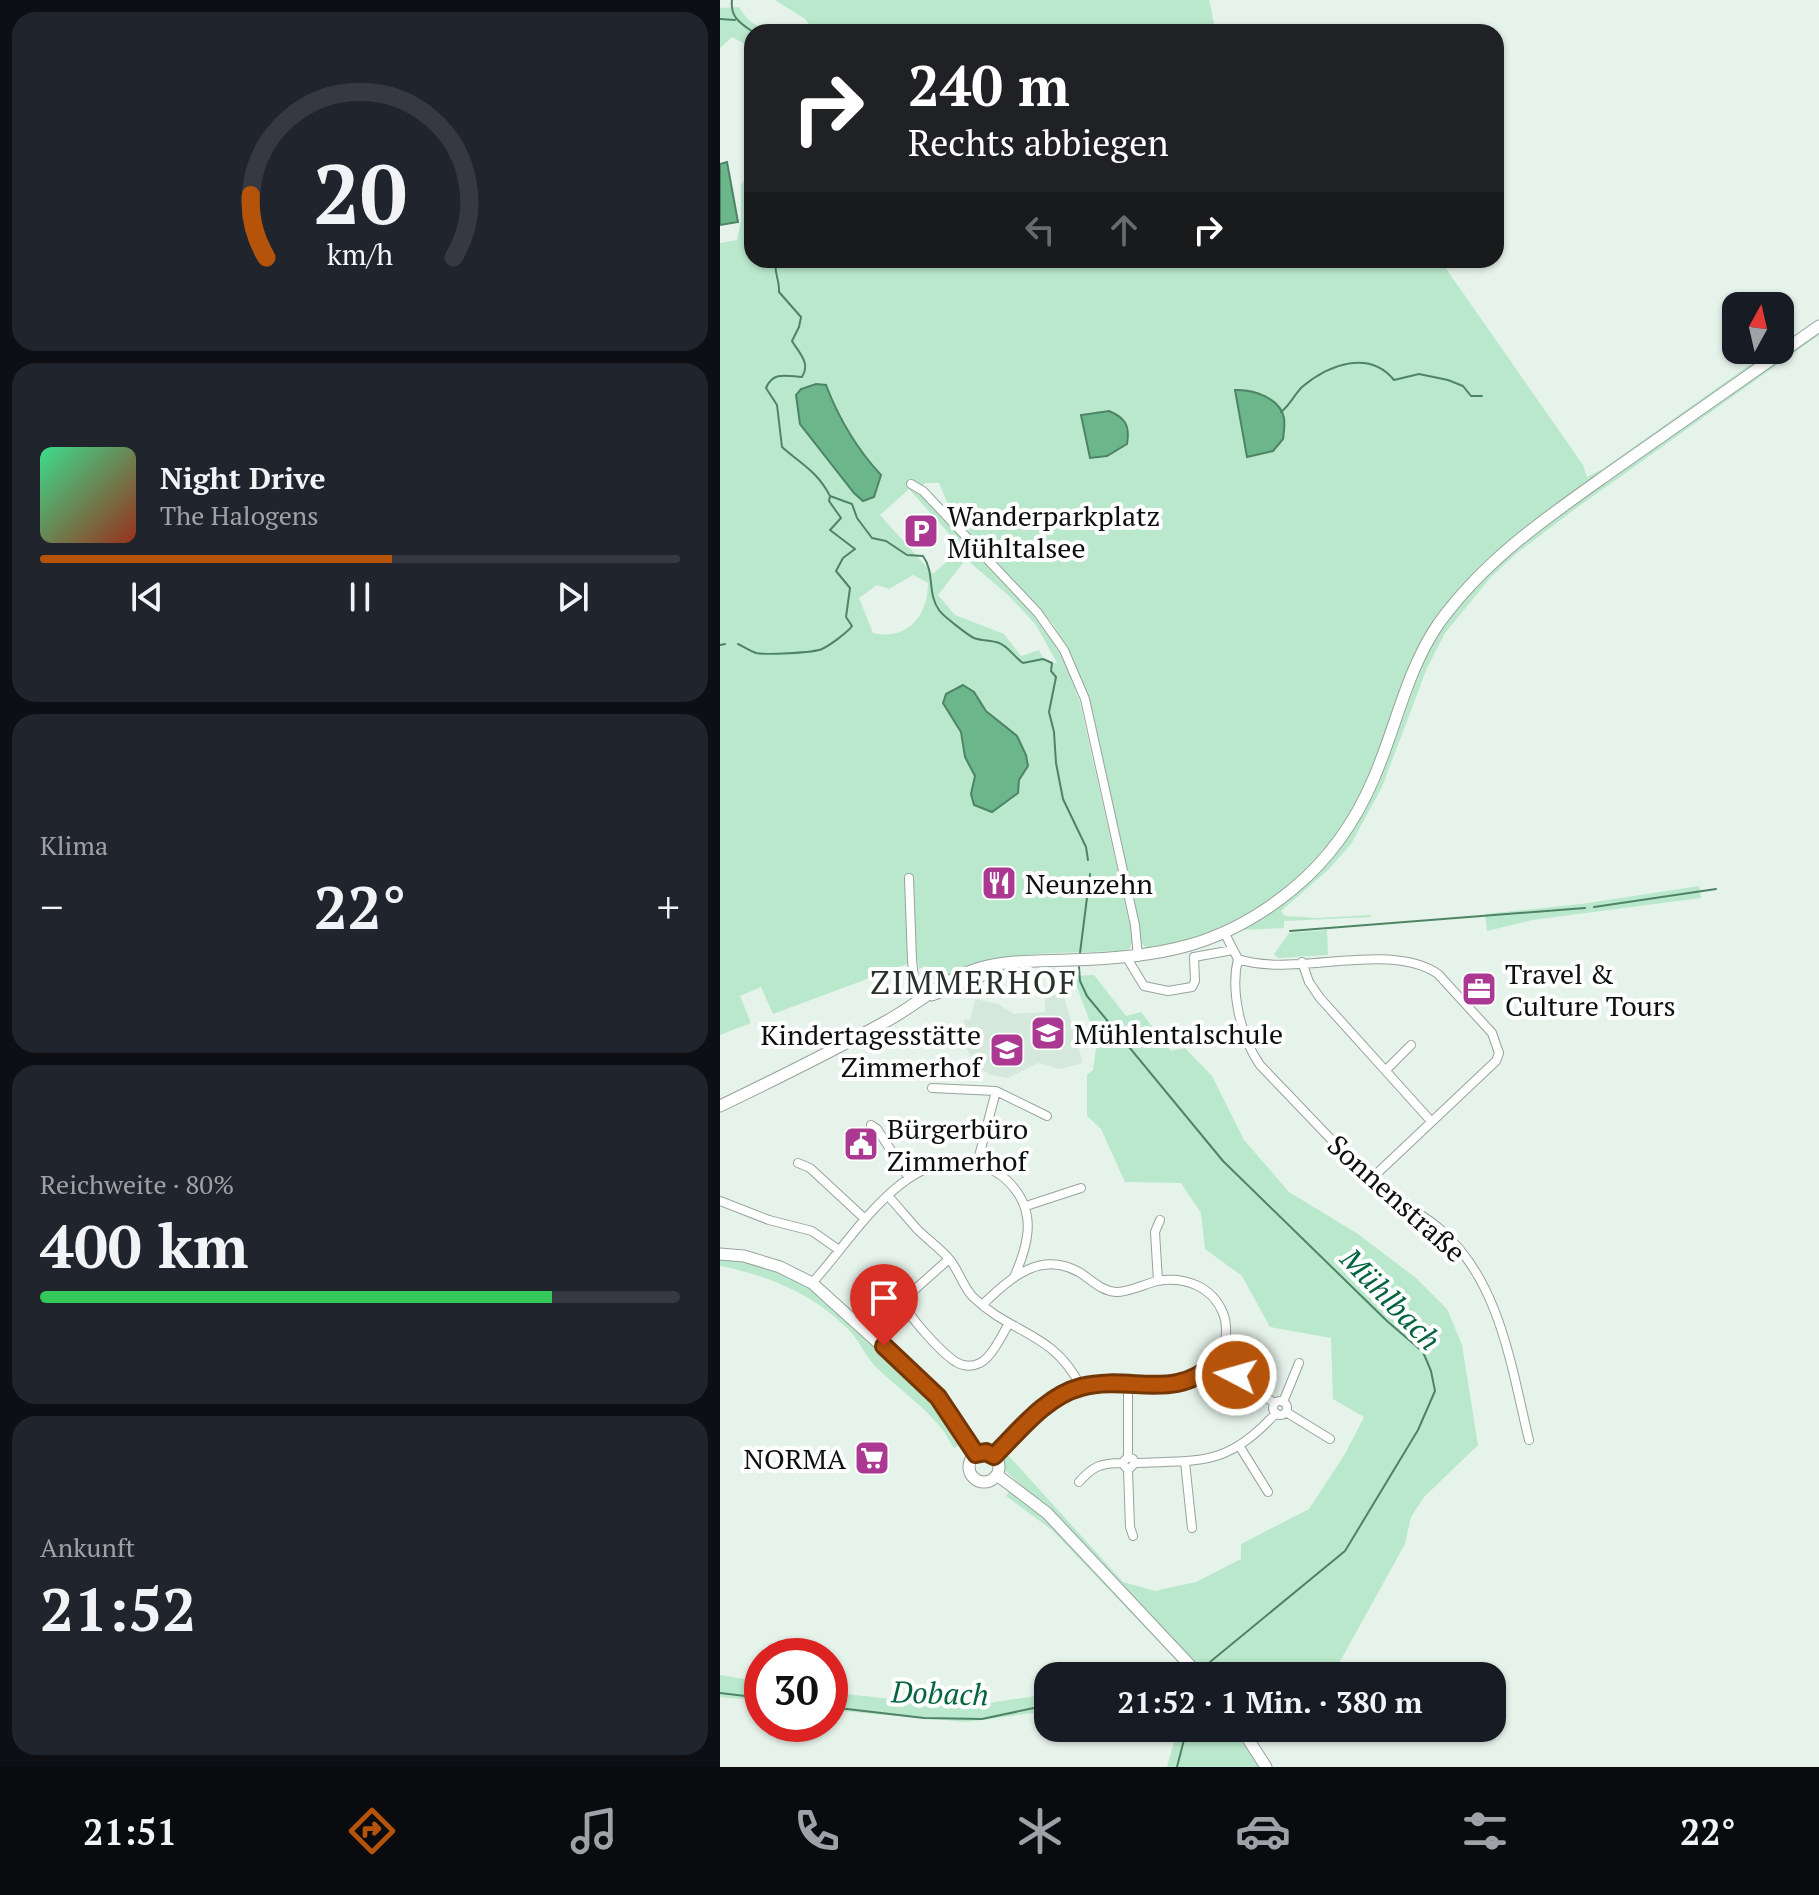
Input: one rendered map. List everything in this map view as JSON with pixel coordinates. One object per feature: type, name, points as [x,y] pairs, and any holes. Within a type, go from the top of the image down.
[{"type":"street","points":[[720,1106],[814,1060],[925,997],[947,980],[968,972],[1002,964],[1133,958],[1168,952],[1224,932],[1276,901],[1295,887],[1339,842],[1359,810],[1417,662],[1437,627],[1466,588],[1500,553],[1546,518],[1819,326]]},
{"type":"street","points":[[911,484],[934,501],[1010,583],[1052,629],[1064,650],[1085,699],[1135,925],[1133,958],[1144,986],[1168,991],[1192,987],[1195,981],[1194,957],[1233,950]]},
{"type":"street","points":[[909,878],[913,973],[915,987],[925,997]]},
{"type":"street","name":"Sonnenstraße","points":[[1224,932],[1238,959],[1235,973],[1247,1047],[1260,1065],[1385,1194],[1438,1227],[1462,1251],[1477,1274],[1502,1329],[1529,1440]]},
{"type":"street","points":[[1238,959],[1265,965],[1381,959],[1428,967],[1492,1033],[1499,1053],[1496,1061],[1430,1120],[1370,1180]]},
{"type":"street","points":[[1302,962],[1309,982],[1320,998],[1430,1120]]},
{"type":"street","points":[[1386,1070],[1411,1045]]},
{"type":"street","points":[[932,1088],[996,1091],[1047,1116]]},
{"type":"street","points":[[977,1164],[996,1091]]},
{"type":"street","points":[[871,1125],[877,1129],[909,1178]]},
{"type":"street","points":[[812,1283],[865,1219],[909,1178],[947,1161],[977,1164],[1005,1177],[1026,1206],[1029,1226],[1026,1251],[1015,1275]]},
{"type":"street","points":[[798,1163],[810,1168],[865,1219]]},
{"type":"street","points":[[1026,1206],[1081,1188]]},
{"type":"street","points":[[889,1197],[949,1259],[972,1296],[1009,1323],[1042,1340],[1071,1366],[1081,1387]]},
{"type":"street","points":[[720,1201],[769,1220],[812,1231],[839,1250]]},
{"type":"street","points":[[1158,1281],[1155,1232],[1160,1220]]},
{"type":"street","points":[[994,1456],[1052,1401],[1081,1387],[1183,1383],[1194,1379],[1217,1361],[1226,1337],[1225,1320],[1218,1304],[1208,1292],[1195,1284],[1158,1281],[1122,1292],[1111,1291],[1078,1272],[1031,1260],[1026,1251]]},
{"type":"street","points":[[720,1254],[744,1256],[780,1267],[812,1283],[938,1397],[976,1454]]},
{"type":"street","points":[[949,1259],[903,1300],[905,1308],[933,1340],[956,1362],[971,1367],[983,1362],[1009,1323]]},
{"type":"street","points":[[983,1304],[1015,1275],[1044,1265]]},
{"type":"street","points":[[1217,1361],[1278,1406],[1287,1407],[1286,1412],[1330,1439]]},
{"type":"street","points":[[1079,1482],[1097,1465],[1185,1462],[1206,1459],[1240,1447],[1278,1406],[1299,1363]]},
{"type":"street","points":[[1128,1383],[1130,1527],[1133,1536]]},
{"type":"street","points":[[1240,1447],[1268,1492]]},
{"type":"street","points":[[986,1452],[994,1456],[999,1465],[997,1475],[987,1482],[974,1479],[969,1466],[976,1454],[986,1452]]},
{"type":"street","points":[[1185,1462],[1192,1528]]},
{"type":"street","points":[[997,1475],[1047,1513],[1187,1662]]},
{"type":"street","points":[[1250,1742],[1266,1767]]},
{"type":"shaded area","points":[[775,0],[1209,0],[1214,24],[809,24]]},
{"type":"shaded area","points":[[739,7],[754,24],[744,24],[744,44],[732,37],[720,48],[720,8]]},
{"type":"shaded area","points":[[727,162],[738,222],[720,225],[720,164]]},
{"type":"shaded area","points":[[744,180],[744,268],[1446,268],[1583,465],[1587,477],[1751,364],[1758,364],[1529,525],[1476,570],[1438,624],[1362,797],[1335,839],[1314,863],[1266,903],[1238,919],[1210,932],[1148,949],[1142,944],[1086,692],[1070,653],[1053,624],[961,524],[949,507],[939,483],[926,483],[918,487],[1032,612],[1066,665],[1080,703],[1133,939],[1130,948],[1124,951],[1003,958],[979,963],[936,982],[925,966],[919,969],[918,960],[773,1014],[761,987],[740,996],[751,1023],[720,1035],[720,243],[737,240]],"holes":[[[826,385],[849,433],[881,475],[863,500],[800,425]],[[1249,390],[1284,417],[1283,435],[1277,446],[1266,453],[1248,457],[1235,391]],[[909,489],[962,548],[933,574],[880,515]],[[966,559],[1008,595],[1036,625],[1057,663],[1045,662],[1039,650],[1021,656],[1004,634],[955,615],[938,595]],[[913,575],[928,583],[924,606],[913,623],[896,633],[873,633],[859,598],[877,585],[889,589]],[[954,688],[974,692],[1023,747],[1026,771],[1012,799],[1001,803],[992,812],[982,807],[971,794],[975,776],[965,757],[961,732],[943,703]]]},
{"type":"shaded area","points":[[1819,332],[1794,353],[1794,350]]},
{"type":"shaded area","points":[[1774,364],[1778,364],[1517,553],[1491,577],[1445,633],[1427,668],[1382,787],[1351,844],[1328,870],[1281,911],[1285,916],[1371,917],[1284,921],[1284,928],[1243,930],[1276,908],[1359,820],[1378,784],[1420,669],[1434,641],[1459,604],[1513,549]]},
{"type":"shaded area","points":[[816,384],[826,385],[849,433],[881,475],[874,497],[863,501],[854,493],[800,424],[796,395],[801,389]]},
{"type":"shaded area","points":[[1235,390],[1265,396],[1281,411],[1283,439],[1273,451],[1247,457]]},
{"type":"shaded area","points":[[1109,411],[1126,423],[1127,444],[1107,456],[1090,458],[1081,415]]},
{"type":"shaded area","points":[[963,685],[974,692],[986,711],[1017,736],[1026,755],[1028,766],[1019,780],[1018,793],[992,812],[974,805],[971,794],[975,776],[965,757],[961,732],[943,703],[946,694]]},
{"type":"shaded area","points":[[1699,886],[1701,898],[1532,920],[1487,931],[1485,914],[1581,904]]},
{"type":"shaded area","points":[[1327,930],[1328,955],[1278,958],[1274,954],[1289,933]]},
{"type":"shaded area","points":[[1094,975],[1126,1016],[1141,1012],[1171,1051],[1185,1048],[1212,1076],[1244,1140],[1289,1192],[1358,1234],[1416,1278],[1447,1309],[1462,1345],[1478,1445],[1424,1497],[1411,1517],[1405,1544],[1340,1662],[1192,1662],[1051,1511],[1003,1469],[1003,1457],[1009,1456],[1123,1582],[1155,1591],[1196,1582],[1241,1559],[1241,1544],[1309,1509],[1345,1454],[1364,1417],[1333,1399],[1331,1338],[1270,1327],[1242,1276],[1205,1249],[1201,1213],[1181,1183],[1125,1182],[1101,1129],[1087,1116],[1087,1075],[1093,1070],[1097,1041],[1073,976]]},
{"type":"shaded area","points":[[1063,993],[1083,1063],[1060,1069],[1038,1063],[1008,1078],[990,1075],[980,1068],[969,1053],[961,1031],[965,1019],[970,1020],[975,999],[998,1004],[1014,1014],[1045,1012],[1045,994]]},
{"type":"shaded area","points":[[720,1259],[775,1269],[814,1290],[933,1398],[963,1443],[954,1448],[929,1415],[874,1365],[856,1338],[835,1317],[789,1288],[720,1266]]},
{"type":"shaded area","points":[[1010,1491],[1035,1507],[1180,1658],[1177,1661],[1052,1530],[1006,1496]]},
{"type":"shaded area","points":[[720,1675],[744,1679],[744,1699],[720,1697]]},
{"type":"shaded area","points":[[848,1694],[941,1705],[989,1703],[1034,1696],[1034,1713],[966,1722],[848,1712]]},
{"type":"shaded area","points":[[1174,1742],[1245,1742],[1261,1767],[1167,1767]]},
{"type":"waterway","name":"Mühlbach","points":[[732,0],[734,15],[744,25]]},
{"type":"waterway","points":[[720,19],[735,20]]},
{"type":"waterway","name":"Mühlbach","points":[[775,268],[779,292],[801,317],[792,341],[805,367],[802,377],[777,377],[766,388],[777,405],[782,447],[814,474],[830,496],[852,504],[857,518],[872,538],[886,541],[907,555],[923,556],[929,569],[935,604],[941,613],[974,638],[1002,645],[1023,663],[1043,659],[1052,663],[1051,671],[1056,677],[1049,712],[1056,763],[1063,799],[1086,847],[1088,860]]},
{"type":"waterway","points":[[1281,412],[1312,379],[1348,364],[1373,365],[1394,380],[1419,374],[1448,380],[1463,386],[1471,396],[1482,396]]},
{"type":"waterway","points":[[738,644],[761,654],[817,650],[834,642],[852,626],[846,617],[850,588],[836,571],[843,558],[855,549],[830,530],[841,518],[829,501],[830,496]]},
{"type":"waterway","points":[[720,645],[725,644]]},
{"type":"waterway","name":"Mühlbach","points":[[1080,953],[1090,874]]},
{"type":"waterway","points":[[1594,907],[1716,889]]},
{"type":"waterway","points":[[1290,931],[1585,908]]},
{"type":"waterway","name":"Mühlbach","points":[[1079,967],[1080,981],[1087,996],[1223,1161],[1387,1321],[1423,1352],[1435,1391],[1418,1430],[1345,1551],[1210,1662]]},
{"type":"waterway","name":"Dobach","points":[[720,1693],[744,1696]]},
{"type":"waterway","name":"Dobach","points":[[848,1709],[924,1718],[982,1719],[1034,1708]]},
{"type":"waterway","name":"Mühlbach","points":[[1177,1767],[1183,1742]]},
{"type":"place","name":"Wanderparkplatz Mühltalsee","points":[[921,531]]},
{"type":"place","name":"Neunzehn","points":[[999,883]]},
{"type":"place","name":"Travel & Culture Tours","points":[[1479,989]]},
{"type":"place","name":"Mühlentalschule","points":[[1048,1033]]},
{"type":"place","name":"Kindertagesstätte Zimmerhof","points":[[1007,1050]]},
{"type":"place","name":"Bürgerbüro Zimmerhof","points":[[861,1144]]},
{"type":"place","name":"NORMA","points":[[872,1458]]},
{"type":"district","name":"ZIMMERHOF","points":[[974,982]]},
{"type":"route","points":[[884,1346],[938,1397],[976,1454],[986,1452],[994,1456],[1052,1401],[1081,1387],[1183,1383],[1207,1371],[1217,1361],[1236,1375]]}]
